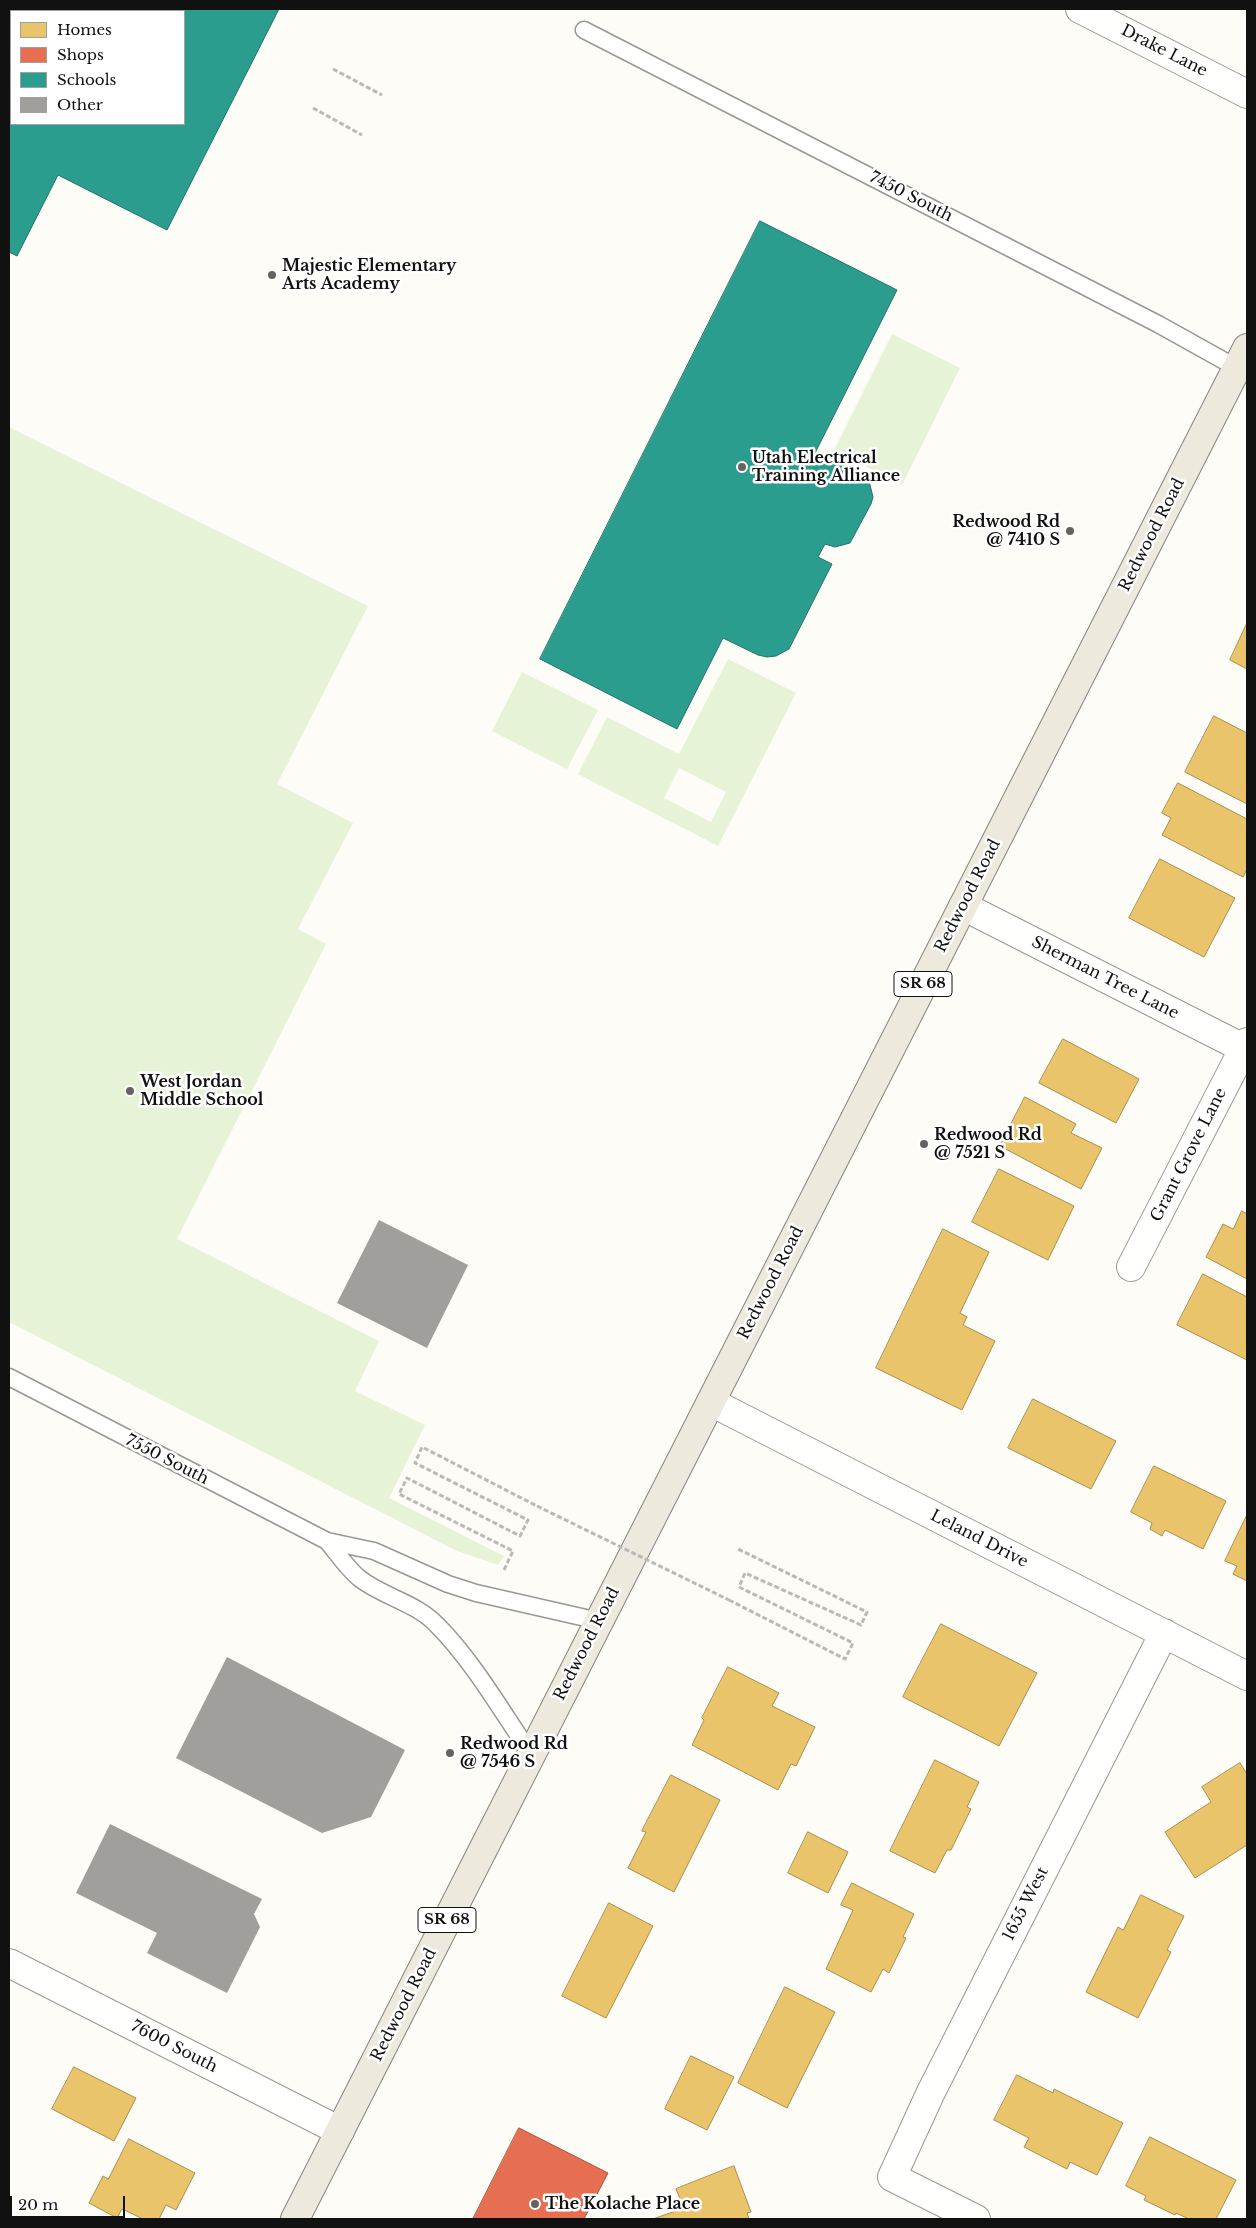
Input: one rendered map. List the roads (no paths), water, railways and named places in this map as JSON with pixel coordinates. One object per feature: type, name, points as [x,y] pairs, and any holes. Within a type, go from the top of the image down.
[{"type":"main road","name":"Redwood Road","points":[[295,2219],[1242,358]]},
{"type":"street","name":"Drake Lane","points":[[1080,9],[1247,94]]},
{"type":"street","name":"Sherman Tree Lane","points":[[963,906],[1246,1047]]},
{"type":"street","name":"Grant Grove Lane","points":[[1131,1268],[1246,1047]]},
{"type":"street","name":"Leland Drive","points":[[711,1402],[1247,1676]]},
{"type":"street","name":"1655 West","points":[[976,2219],[892,2177],[931,2092],[1164,1633]]},
{"type":"street","name":"7600 South","points":[[9,1963],[340,2131]]},
{"type":"lane","name":"7450 South","points":[[584,30],[1158,324],[1242,358]]},
{"type":"lane","name":"7550 South","points":[[9,1378],[326,1541],[374,1550],[448,1584],[476,1593],[599,1621]]},
{"type":"lane","name":"7550 South","points":[[326,1541],[358,1577],[373,1587],[416,1608],[437,1624],[457,1648],[531,1754]]},
{"type":"place","name":"Majestic Elementary Arts Academy","points":[[272,275]]},
{"type":"place","name":"Utah Electrical Training Alliance","points":[[742,467]]},
{"type":"place","name":"Redwood Rd @ 7410 S","points":[[1070,531]]},
{"type":"place","name":"West Jordan Middle School","points":[[130,1091]]},
{"type":"place","name":"Redwood Rd @ 7521 S","points":[[924,1144]]},
{"type":"place","name":"Redwood Rd @ 7546 S","points":[[450,1753]]},
{"type":"place","name":"The Kolache Place","points":[[535,2204]]}]
